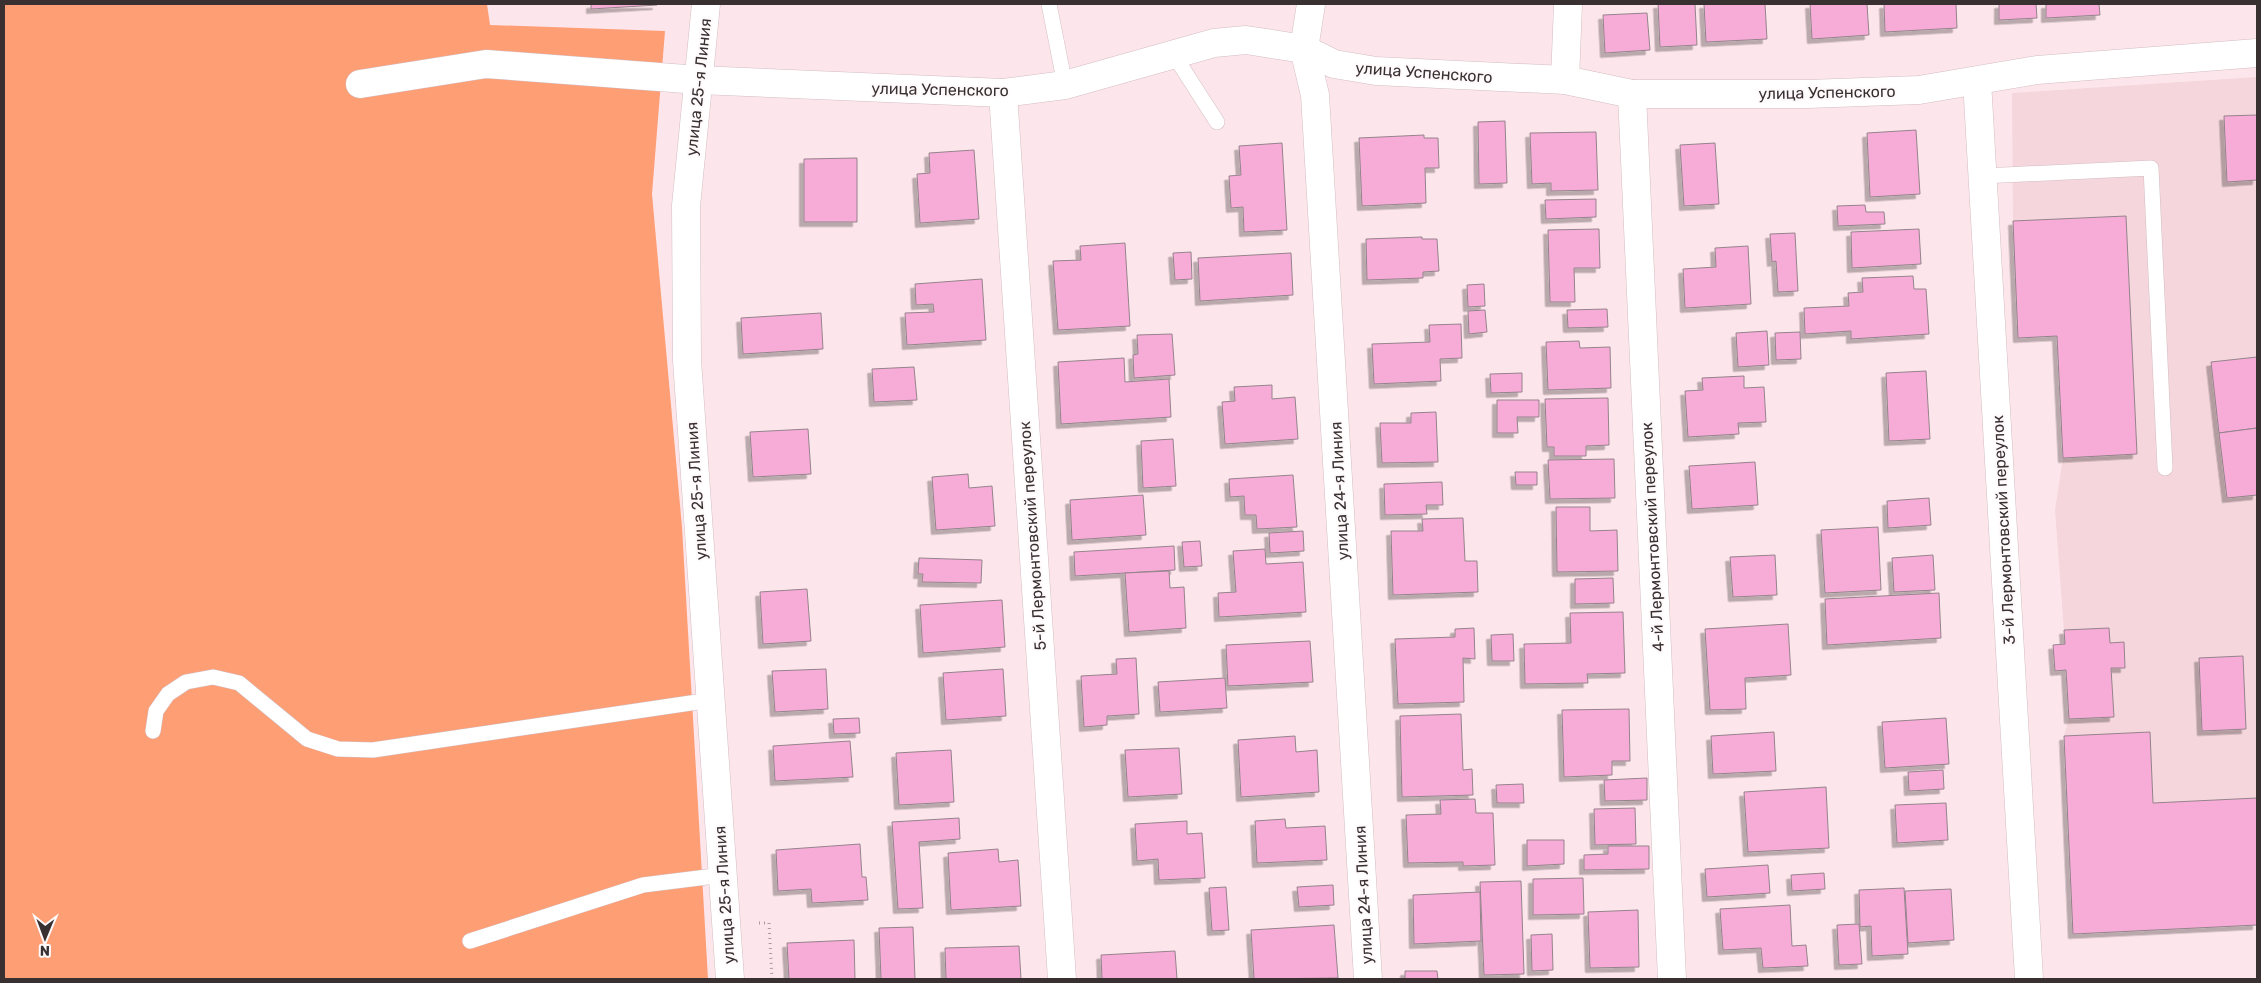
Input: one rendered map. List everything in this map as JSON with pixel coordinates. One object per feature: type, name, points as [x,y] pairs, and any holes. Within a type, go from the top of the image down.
[{"type":"street","name":"улица 25-я Линия","points":[[706,4],[686,206],[687,360],[730,979]]},
{"type":"street","name":"улица 24-я Линия","points":[[1311,4],[1304,49],[1315,96],[1368,979]]},
{"type":"street","points":[[1564,80],[1568,4]]},
{"type":"street","name":"улица Успенского","points":[[360,84],[486,64],[699,80],[1002,93],[1065,85],[1214,44],[1246,40],[1304,49],[1334,64],[1376,71],[1564,80],[1632,94],[1808,94],[1910,91],[2037,70],[2257,53]]},
{"type":"street","name":"3-й Лермонтовский переулок","points":[[1977,81],[2029,979]]},
{"type":"street","name":"5-й Лермонтовский переулок","points":[[1002,93],[1062,979]]},
{"type":"street","name":"4-й Лермонтовский переулок","points":[[1632,94],[1672,979]]},
{"type":"lane","points":[[1049,4],[1065,85]]},
{"type":"lane","points":[[1174,55],[1217,122]]},
{"type":"lane","points":[[1983,176],[2151,168],[2165,468]]},
{"type":"lane","points":[[153,731],[156,711],[168,694],[186,682],[213,677],[239,683],[307,739],[338,749],[373,750],[710,700]]},
{"type":"lane","points":[[470,941],[643,885],[723,875]]},
{"type":"path","points":[[769,923],[772,979]]},
{"type":"shaded area","points":[[4,4],[487,4],[490,25],[665,31],[652,194],[682,527],[708,979],[4,979]]},
{"type":"shaded area","points":[[2257,77],[2257,925],[2073,934],[2064,736],[2069,719],[2066,671],[2055,671],[2053,645],[2065,644],[2055,510],[2063,458],[2057,336],[2018,338],[2013,221],[2012,93]]},
{"type":"building","points":[[591,4],[657,4],[657,5],[591,9]]},
{"type":"building","points":[[1658,4],[1695,4],[1697,45],[1660,47]]},
{"type":"building","points":[[1704,4],[1765,4],[1767,39],[1706,42]]},
{"type":"building","points":[[1810,4],[1867,4],[1869,35],[1812,39]]},
{"type":"building","points":[[1884,4],[1956,4],[1957,28],[1885,32]]},
{"type":"building","points":[[1999,4],[2036,4],[2037,18],[1999,20]]},
{"type":"building","points":[[2046,4],[2099,4],[2100,15],[2046,18]]},
{"type":"building","points":[[1647,13],[1650,50],[1605,53],[1603,15]]},
{"type":"building","points":[[2257,115],[2257,180],[2227,182],[2224,116]]},
{"type":"building","points":[[1505,121],[1507,183],[1479,184],[1478,122]]},
{"type":"building","points":[[1916,130],[1920,194],[1870,197],[1867,133]]},
{"type":"building","points":[[1596,132],[1598,190],[1551,191],[1551,183],[1532,184],[1530,133]]},
{"type":"building","points":[[1424,135],[1424,138],[1438,138],[1439,168],[1425,168],[1426,203],[1362,206],[1359,138]]},
{"type":"building","points":[[1282,143],[1287,230],[1244,232],[1243,207],[1231,208],[1229,176],[1241,175],[1239,146]]},
{"type":"building","points":[[1715,143],[1719,204],[1684,206],[1680,145]]},
{"type":"building","points":[[974,150],[979,219],[920,223],[917,174],[930,173],[929,153]]},
{"type":"building","points":[[857,158],[857,222],[804,222],[804,159]]},
{"type":"building","points":[[1596,199],[1596,217],[1546,219],[1545,200]]},
{"type":"building","points":[[1865,205],[1866,212],[1884,212],[1885,224],[1838,226],[1837,206]]},
{"type":"building","points":[[2126,216],[2137,454],[2063,458],[2057,336],[2018,338],[2013,221]]},
{"type":"building","points":[[1599,229],[1600,268],[1574,268],[1575,302],[1550,302],[1548,230]]},
{"type":"building","points":[[1919,229],[1921,264],[1852,268],[1851,232]]},
{"type":"building","points":[[1795,233],[1798,291],[1778,292],[1776,261],[1772,262],[1770,234]]},
{"type":"building","points":[[1422,237],[1422,239],[1437,239],[1439,271],[1423,272],[1423,278],[1367,280],[1366,239]]},
{"type":"building","points":[[1125,243],[1130,326],[1058,330],[1053,261],[1081,260],[1080,246]]},
{"type":"building","points":[[1748,246],[1751,304],[1685,308],[1683,269],[1716,267],[1715,248]]},
{"type":"building","points":[[1191,252],[1192,279],[1175,280],[1173,253]]},
{"type":"building","points":[[1291,253],[1293,295],[1200,301],[1198,258]]},
{"type":"building","points":[[1913,276],[1914,289],[1926,289],[1929,334],[1851,339],[1851,331],[1805,334],[1804,308],[1849,306],[1848,293],[1863,292],[1862,278]]},
{"type":"building","points":[[982,279],[986,340],[907,345],[905,313],[934,312],[933,304],[916,305],[915,284]]},
{"type":"building","points":[[1484,284],[1485,306],[1468,307],[1467,285]]},
{"type":"building","points":[[1607,309],[1608,327],[1568,328],[1567,310]]},
{"type":"building","points":[[1485,310],[1487,332],[1469,334],[1468,311]]},
{"type":"building","points":[[821,313],[823,349],[743,354],[741,318]]},
{"type":"building","points":[[1461,324],[1462,358],[1440,359],[1441,381],[1374,384],[1372,344],[1430,342],[1429,325]]},
{"type":"building","points":[[1767,331],[1769,365],[1738,367],[1736,333]]},
{"type":"building","points":[[1800,332],[1801,359],[1776,360],[1775,333]]},
{"type":"building","points":[[1172,334],[1175,375],[1134,378],[1133,355],[1138,354],[1137,335]]},
{"type":"building","points":[[1579,341],[1580,348],[1610,347],[1611,388],[1548,390],[1546,342]]},
{"type":"building","points":[[2257,357],[2257,428],[2219,433],[2211,362]]},
{"type":"building","points":[[1124,358],[1125,382],[1169,379],[1171,417],[1061,424],[1058,362]]},
{"type":"building","points":[[914,367],[917,400],[874,402],[872,369]]},
{"type":"building","points":[[1926,371],[1930,439],[1889,441],[1886,373]]},
{"type":"building","points":[[1522,373],[1522,392],[1491,393],[1490,374]]},
{"type":"building","points":[[1744,376],[1744,388],[1764,387],[1766,422],[1738,423],[1739,434],[1688,437],[1685,391],[1703,390],[1702,378]]},
{"type":"building","points":[[1272,385],[1272,399],[1295,397],[1298,439],[1225,444],[1222,402],[1235,401],[1234,387]]},
{"type":"building","points":[[1608,398],[1609,445],[1586,446],[1586,456],[1554,456],[1554,447],[1547,447],[1545,399]]},
{"type":"building","points":[[1497,400],[1539,400],[1539,417],[1517,417],[1518,433],[1497,433]]},
{"type":"building","points":[[1436,412],[1438,462],[1382,463],[1380,423],[1411,423],[1411,413]]},
{"type":"building","points":[[2257,428],[2257,495],[2227,498],[2219,433]]},
{"type":"building","points":[[808,429],[811,474],[753,477],[750,432]]},
{"type":"building","points":[[1173,439],[1176,486],[1143,488],[1141,441]]},
{"type":"building","points":[[1614,459],[1615,498],[1550,499],[1548,460]]},
{"type":"building","points":[[1755,462],[1758,505],[1692,509],[1689,466]]},
{"type":"building","points":[[1515,472],[1537,472],[1537,485],[1516,485]]},
{"type":"building","points":[[968,474],[969,488],[992,486],[995,526],[936,530],[932,477]]},
{"type":"building","points":[[1293,475],[1297,527],[1257,529],[1256,515],[1245,515],[1244,496],[1230,497],[1229,479]]},
{"type":"building","points":[[1442,482],[1443,505],[1426,505],[1427,514],[1385,515],[1384,484]]},
{"type":"building","points":[[1143,495],[1146,535],[1072,540],[1070,500]]},
{"type":"building","points":[[1929,498],[1931,525],[1888,528],[1887,501]]},
{"type":"building","points":[[1556,507],[1590,507],[1590,531],[1617,530],[1618,571],[1557,572]]},
{"type":"building","points":[[1463,518],[1465,561],[1477,561],[1478,592],[1393,595],[1391,531],[1423,531],[1422,519]]},
{"type":"building","points":[[1878,527],[1881,590],[1825,593],[1821,530]]},
{"type":"building","points":[[1303,531],[1304,551],[1270,553],[1269,533]]},
{"type":"building","points":[[1200,541],[1202,566],[1184,567],[1182,542]]},
{"type":"building","points":[[1174,546],[1175,570],[1075,576],[1074,552]]},
{"type":"building","points":[[1265,549],[1266,564],[1303,562],[1306,612],[1219,617],[1218,593],[1236,592],[1233,551]]},
{"type":"building","points":[[1775,555],[1777,595],[1733,597],[1730,557]]},
{"type":"building","points":[[1933,555],[1935,590],[1894,592],[1892,558]]},
{"type":"building","points":[[919,558],[982,560],[981,583],[922,582],[923,574],[918,574]]},
{"type":"building","points":[[1169,571],[1170,588],[1184,587],[1186,628],[1129,632],[1125,573]]},
{"type":"building","points":[[1613,578],[1614,603],[1575,604],[1575,579]]},
{"type":"building","points":[[807,589],[811,641],[763,644],[760,592]]},
{"type":"building","points":[[1939,593],[1941,638],[1827,645],[1825,599]]},
{"type":"building","points":[[1002,600],[1005,647],[923,653],[920,605]]},
{"type":"building","points":[[1623,612],[1625,673],[1587,674],[1588,683],[1525,684],[1524,644],[1571,643],[1570,613]]},
{"type":"building","points":[[1788,624],[1791,675],[1745,678],[1746,709],[1710,710],[1705,629]]},
{"type":"building","points":[[1474,628],[1475,659],[1463,658],[1464,702],[1398,704],[1395,639],[1455,637],[1455,629]]},
{"type":"building","points":[[2109,628],[2110,643],[2124,642],[2125,668],[2111,668],[2114,717],[2069,719],[2066,670],[2055,671],[2053,645],[2065,644],[2064,630]]},
{"type":"building","points":[[1513,634],[1514,661],[1492,661],[1491,635]]},
{"type":"building","points":[[1310,641],[1313,682],[1228,686],[1226,645]]},
{"type":"building","points":[[2243,656],[2246,729],[2202,731],[2199,658]]},
{"type":"building","points":[[1136,658],[1139,714],[1107,716],[1107,725],[1084,727],[1081,676],[1117,674],[1116,659]]},
{"type":"building","points":[[826,669],[828,709],[775,712],[772,671]]},
{"type":"building","points":[[1003,669],[1006,716],[946,720],[943,673]]},
{"type":"building","points":[[1225,678],[1227,708],[1160,712],[1158,682]]},
{"type":"building","points":[[1629,709],[1630,761],[1612,761],[1612,775],[1564,777],[1562,710]]},
{"type":"building","points":[[1461,714],[1463,770],[1472,769],[1473,795],[1402,797],[1400,716]]},
{"type":"building","points":[[859,718],[860,733],[834,734],[833,719]]},
{"type":"building","points":[[1946,718],[1949,764],[1885,768],[1882,722]]},
{"type":"building","points":[[1774,732],[1776,771],[1713,774],[1711,736]]},
{"type":"building","points":[[2150,732],[2153,803],[2257,798],[2257,925],[2073,934],[2064,736]]},
{"type":"building","points":[[1295,736],[1296,752],[1317,750],[1319,792],[1241,797],[1238,740]]},
{"type":"building","points":[[850,741],[853,777],[775,781],[773,746]]},
{"type":"building","points":[[1179,748],[1182,794],[1128,797],[1125,750]]},
{"type":"building","points":[[951,750],[954,802],[899,805],[896,753]]},
{"type":"building","points":[[1943,770],[1944,789],[1909,791],[1908,772]]},
{"type":"building","points":[[1647,778],[1647,800],[1605,801],[1604,780]]},
{"type":"building","points":[[1523,784],[1524,803],[1497,803],[1496,785]]},
{"type":"building","points":[[1826,787],[1829,848],[1748,852],[1744,792]]},
{"type":"building","points":[[1475,799],[1476,813],[1493,813],[1495,865],[1463,866],[1463,862],[1408,863],[1406,815],[1441,814],[1440,800]]},
{"type":"building","points":[[1946,803],[1948,840],[1897,843],[1895,805]]},
{"type":"building","points":[[1635,808],[1636,844],[1595,845],[1594,809]]},
{"type":"building","points":[[959,818],[960,839],[919,842],[923,908],[898,909],[892,822]]},
{"type":"building","points":[[1285,819],[1286,828],[1325,826],[1327,860],[1257,863],[1255,821]]},
{"type":"building","points":[[1187,821],[1187,834],[1202,833],[1205,878],[1159,880],[1158,859],[1137,861],[1135,824]]},
{"type":"building","points":[[1527,840],[1564,840],[1564,864],[1527,866]]},
{"type":"building","points":[[860,844],[862,877],[866,877],[868,900],[812,903],[811,889],[778,891],[776,850]]},
{"type":"building","points":[[1608,846],[1649,846],[1649,869],[1584,870],[1584,855],[1608,854]]},
{"type":"building","points":[[998,849],[999,862],[1018,860],[1021,906],[951,910],[948,853]]},
{"type":"building","points":[[1768,865],[1770,893],[1707,897],[1705,869]]},
{"type":"building","points":[[1824,873],[1825,889],[1792,891],[1791,875]]},
{"type":"building","points":[[1583,878],[1584,914],[1533,915],[1533,879]]},
{"type":"building","points":[[1521,881],[1524,974],[1484,975],[1480,882]]},
{"type":"building","points":[[1333,885],[1334,905],[1299,907],[1297,887]]},
{"type":"building","points":[[1226,887],[1229,930],[1212,931],[1209,888]]},
{"type":"building","points":[[1904,888],[1908,954],[1872,956],[1871,926],[1860,927],[1859,890]]},
{"type":"building","points":[[1951,889],[1954,940],[1908,943],[1905,891]]},
{"type":"building","points":[[1480,892],[1481,941],[1414,944],[1413,895]]},
{"type":"building","points":[[1790,905],[1792,946],[1806,945],[1808,966],[1763,968],[1761,948],[1723,950],[1720,909]]},
{"type":"building","points":[[1638,910],[1639,967],[1590,968],[1588,912]]},
{"type":"building","points":[[1859,924],[1862,964],[1839,965],[1837,925]]},
{"type":"building","points":[[1334,925],[1338,978],[1254,979],[1251,930]]},
{"type":"building","points":[[913,927],[915,979],[881,979],[879,928]]},
{"type":"building","points":[[1552,934],[1553,970],[1532,971],[1531,935]]},
{"type":"building","points":[[854,940],[855,979],[789,979],[787,943]]},
{"type":"building","points":[[1019,946],[1021,979],[946,979],[945,948]]},
{"type":"building","points":[[1175,951],[1177,979],[1102,979],[1101,955]]},
{"type":"building","points":[[1405,971],[1437,971],[1438,979],[1405,979]]}]
